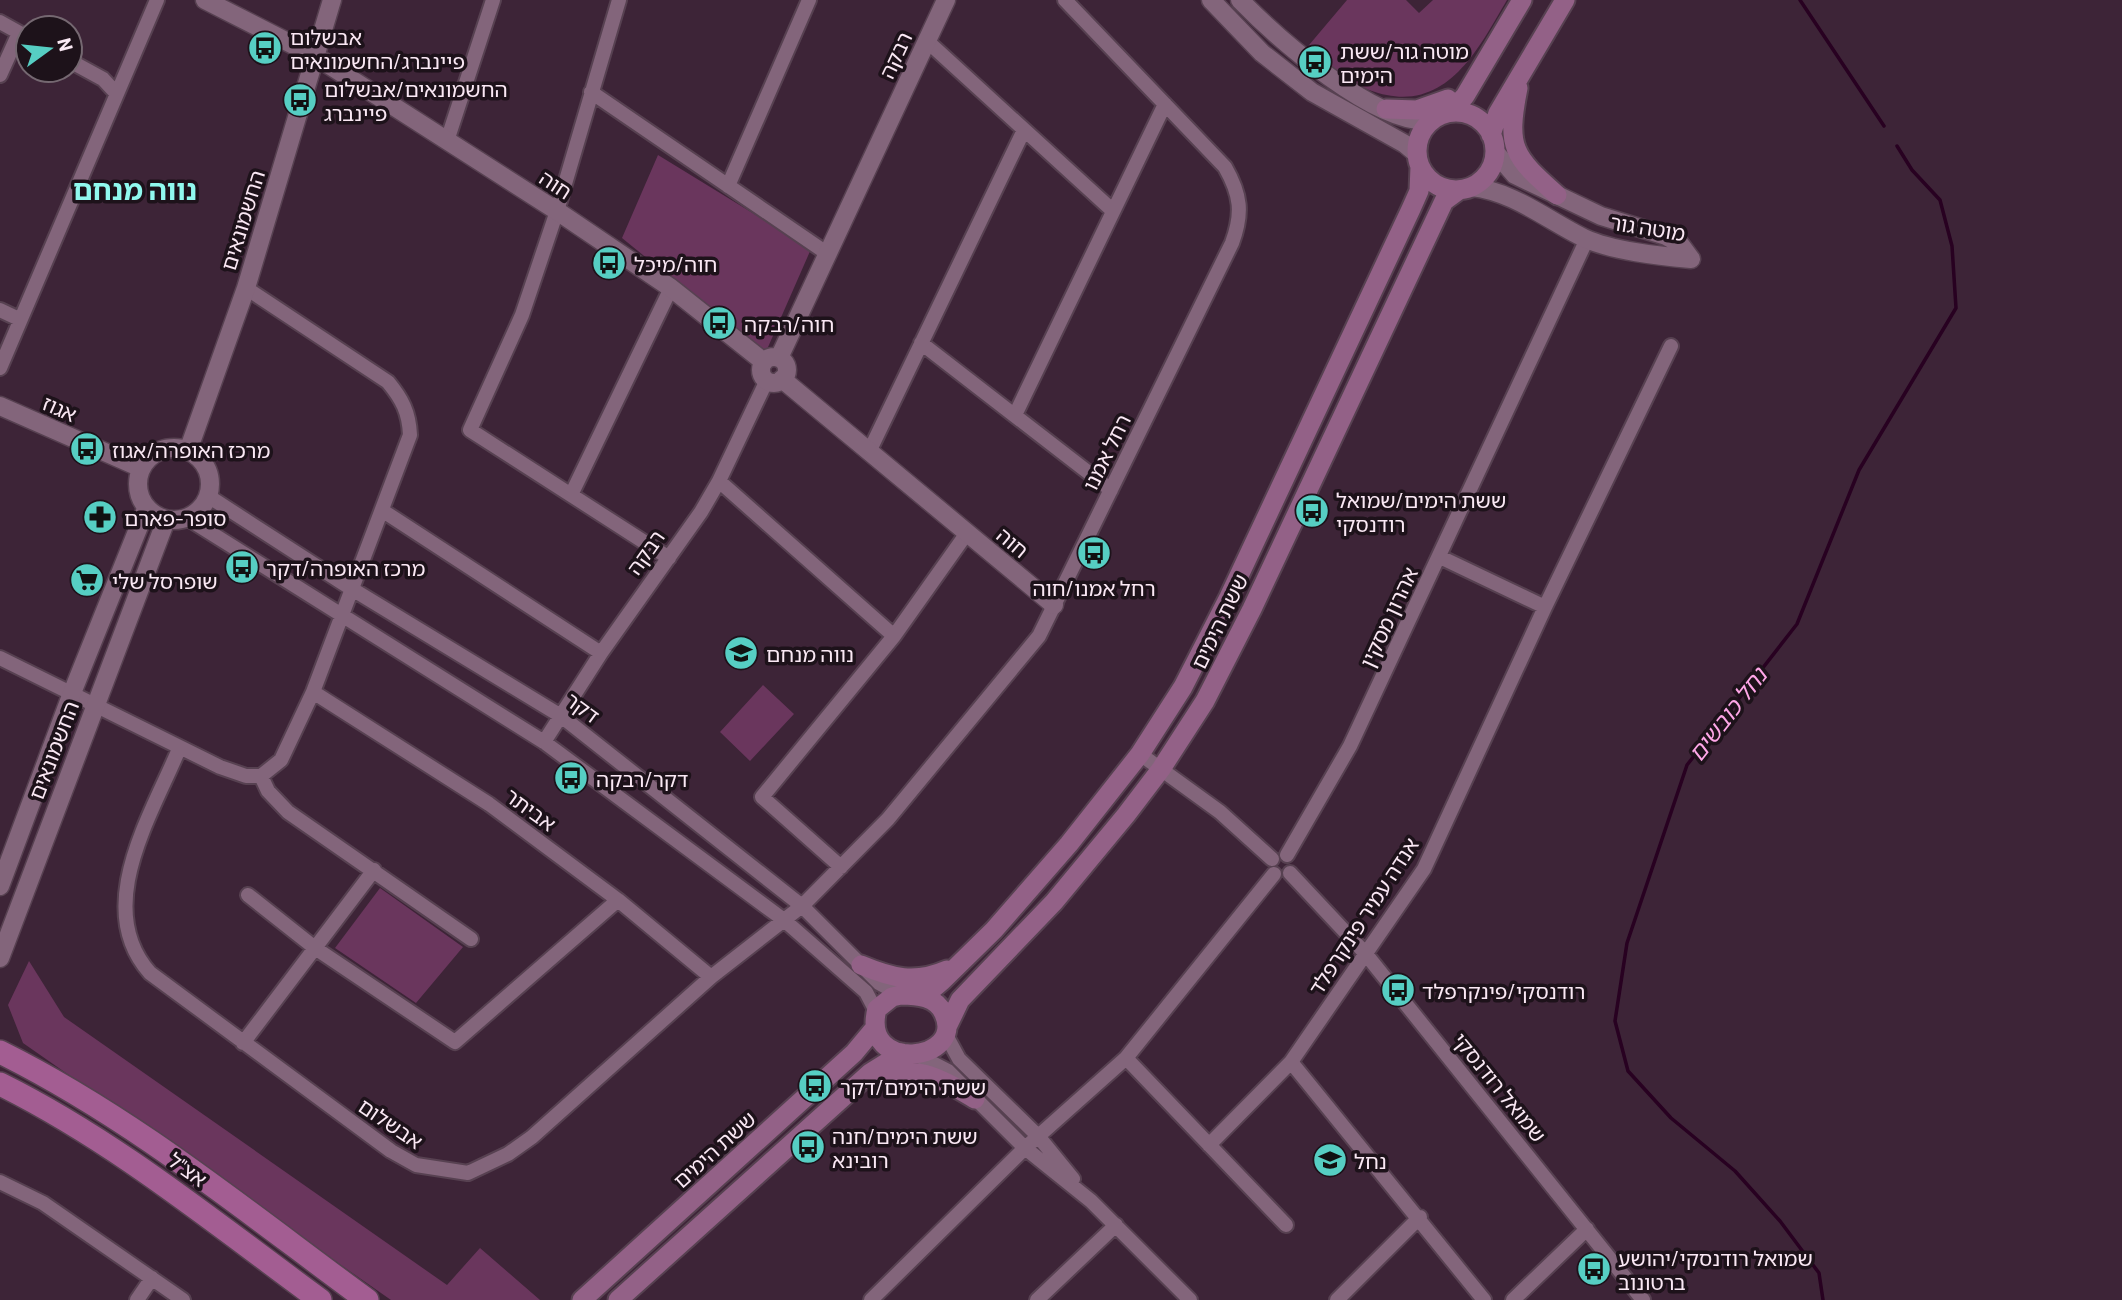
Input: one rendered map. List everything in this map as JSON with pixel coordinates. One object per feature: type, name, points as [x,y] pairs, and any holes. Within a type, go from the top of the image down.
[{"type":"main road","points":[[1522,0],[1475,80],[1450,112],[1432,120],[1418,141],[1419,161],[1436,185],[1465,188],[1488,173],[1498,113],[1565,0]]},
{"type":"main road","points":[[1521,73],[1511,125],[1513,143],[1528,169],[1557,195]]},
{"type":"main road","points":[[1386,109],[1406,111],[1430,107],[1475,80]]},
{"type":"main road","points":[[1450,112],[1474,117],[1493,143]]},
{"type":"main road","name":"ששת הימים","points":[[908,995],[929,992],[958,965],[1060,855],[1140,754],[1182,687],[1228,597],[1411,209],[1419,191],[1419,161]]},
{"type":"main road","name":"ששת הימים","points":[[946,1031],[960,1000],[1054,902],[1161,769],[1219,675],[1444,201],[1465,188]]},
{"type":"main road","points":[[861,965],[886,975],[919,980],[958,965]]},
{"type":"main road","points":[[908,995],[934,1001],[941,1008],[946,1031],[928,1052],[907,1053],[884,1045],[876,1021],[884,1002],[908,995]]},
{"type":"main road","name":"ששת הימים","points":[[582,1300],[854,1053],[876,1021]]},
{"type":"main road","name":"אצ\"ל","points":[[0,1052],[44,1074],[146,1137],[367,1300]]},
{"type":"main road","points":[[618,1300],[870,1073],[907,1053]]},
{"type":"main road","points":[[844,1096],[871,1079],[910,1069],[943,1079],[975,1099]]},
{"type":"main road","name":"אצ\"ל","points":[[0,1084],[73,1124],[130,1161],[320,1300]]},
{"type":"street","points":[[0,368],[157,0]]},
{"type":"street","name":"חוה","points":[[205,0],[315,56],[557,211],[771,360]]},
{"type":"street","name":"החשמונאים","points":[[188,451],[246,288],[332,0]]},
{"type":"street","points":[[447,141],[493,0]]},
{"type":"street","points":[[619,0],[557,211],[522,315],[470,430],[669,558]]},
{"type":"street","points":[[728,186],[809,0]]},
{"type":"street","name":"רבקה","points":[[771,360],[828,254],[946,0]]},
{"type":"street","name":"רחל אמנו","points":[[802,906],[888,819],[1039,636],[1239,223],[1241,206],[1237,188],[1225,167],[1065,0]]},
{"type":"street","points":[[1211,0],[1262,53],[1312,92],[1405,144],[1419,161]]},
{"type":"street","points":[[1240,0],[1276,37],[1324,75],[1386,109],[1419,122],[1432,120]]},
{"type":"street","points":[[927,41],[1112,210]]},
{"type":"street","points":[[0,75],[14,52]]},
{"type":"street","points":[[84,69],[103,79],[116,93]]},
{"type":"street","points":[[591,92],[828,254]]},
{"type":"street","points":[[1015,415],[1165,104]]},
{"type":"street","points":[[869,452],[1024,130]]},
{"type":"street","name":"מוטה גור","points":[[1465,188],[1503,194],[1587,239],[1662,257],[1691,259],[1679,244],[1666,236],[1601,216],[1515,175],[1493,143]]},
{"type":"street","name":"אהרון מסקין","points":[[1287,855],[1350,746],[1587,239]]},
{"type":"street","points":[[0,658],[220,767],[246,776],[261,776],[281,760],[313,692],[383,511],[410,435],[409,418],[403,401],[388,382],[246,288]]},
{"type":"street","points":[[571,495],[671,288]]},
{"type":"street","points":[[0,310],[19,319]]},
{"type":"street","points":[[921,343],[1111,490]]},
{"type":"street","name":"אנדה עמיר פינקרפלד","points":[[1209,1145],[1291,1062],[1424,869],[1545,607],[1671,346]]},
{"type":"street","points":[[771,360],[787,370],[774,380]]},
{"type":"street","name":"חוה","points":[[774,380],[869,452],[1054,605]]},
{"type":"street","name":"רבקה","points":[[544,742],[601,653],[669,558],[719,481],[774,380]]},
{"type":"street","name":"אגוז","points":[[0,406],[141,468]]},
{"type":"street","points":[[161,450],[188,451],[197,457],[209,475],[208,496],[204,505],[187,518],[166,520],[146,509],[137,489],[141,468],[161,450]]},
{"type":"street","points":[[719,481],[894,636]]},
{"type":"street","name":"דקר","points":[[208,496],[352,589],[561,716],[802,906],[879,983],[908,995]]},
{"type":"street","name":"החשמונאים","points":[[0,886],[72,693],[146,509]]},
{"type":"street","points":[[383,511],[601,653]]},
{"type":"street","points":[[187,518],[544,742],[784,920],[866,992],[876,1021]]},
{"type":"street","name":"החשמונאים","points":[[0,958],[166,520]]},
{"type":"street","points":[[841,867],[762,797],[894,636],[967,533]]},
{"type":"street","points":[[1440,557],[1545,607]]},
{"type":"street","name":"אביתר","points":[[313,692],[489,804],[618,900],[711,977]]},
{"type":"street","name":"אבשלום","points":[[179,749],[128,879],[123,903],[125,923],[137,958],[150,973],[243,1043],[391,1151],[416,1165],[468,1173],[491,1165],[532,1137],[711,977],[802,906]]},
{"type":"street","points":[[871,1300],[1038,1136],[1126,1058],[1273,866],[1281,854],[1287,855],[1293,863],[1290,873],[1280,877],[1273,866],[1220,812],[1140,754]]},
{"type":"street","points":[[261,776],[268,791],[288,812],[471,939]]},
{"type":"street","points":[[243,1043],[374,870]]},
{"type":"street","name":"שמואל רודנסקי","points":[[1290,873],[1366,953],[1643,1300]]},
{"type":"street","points":[[248,895],[315,948],[455,1042],[618,900]]},
{"type":"street","points":[[946,1031],[959,1059],[1038,1136],[1091,1201]]},
{"type":"street","points":[[907,1053],[947,1071],[1026,1148],[1091,1201],[1190,1300]]},
{"type":"street","points":[[1126,1058],[1286,1225]]},
{"type":"street","points":[[1291,1062],[1420,1217],[1484,1300]]},
{"type":"street","points":[[0,1182],[44,1203],[183,1300]]},
{"type":"street","points":[[1337,1300],[1420,1217]]},
{"type":"street","points":[[1037,1300],[1116,1225]]},
{"type":"street","points":[[1513,1300],[1587,1229]]},
{"type":"street","points":[[137,1300],[152,1278]]},
{"type":"shaded area","points":[[1347,0],[1406,0],[1419,13],[1433,0],[1507,0],[1483,40],[1455,75],[1437,88],[1418,95],[1395,96],[1361,87],[1304,51]]},
{"type":"shaded area","points":[[658,155],[811,249],[765,354],[622,238]]},
{"type":"shaded area","points":[[763,685],[794,714],[750,761],[720,732]]},
{"type":"shaded area","points":[[380,888],[463,947],[416,1003],[335,948]]},
{"type":"shaded area","points":[[29,961],[64,1017],[447,1285],[480,1248],[540,1300],[391,1300],[23,1043],[8,1005]]},
{"type":"waterway","name":"נחל כובשים","points":[[1800,0],[1884,126]]},
{"type":"waterway","name":"נחל כובשים","points":[[1823,1300],[1819,1273],[1780,1221],[1735,1171],[1671,1118],[1628,1071],[1615,1021],[1627,943],[1687,765],[1797,624],[1859,470],[1956,308],[1952,246],[1940,200],[1912,170],[1897,146]]},
{"type":"place","name":"אבשלום פיינברג/החשמונאים","points":[[265,48]]},
{"type":"place","name":"מוטה גור/ששת הימים","points":[[1315,62]]},
{"type":"place","name":"החשמונאים/אבשלום פיינברג","points":[[300,100]]},
{"type":"place","name":"חוה/מיכל","points":[[609,263]]},
{"type":"place","name":"חוה/רבקה","points":[[719,323]]},
{"type":"place","name":"מרכז האופרה/אגוז","points":[[87,449]]},
{"type":"place","name":"ששת הימים/שמואל רודנסקי","points":[[1312,511]]},
{"type":"place","name":"סופר-פארם","points":[[100,517]]},
{"type":"place","name":"רחל אמנו/חוה","points":[[1094,553]]},
{"type":"place","name":"מרכז האופרה/דקר","points":[[242,567]]},
{"type":"place","name":"שופרסל שלי","points":[[87,580]]},
{"type":"place","name":"נווה מנחם","points":[[741,653]]},
{"type":"place","name":"דקר/רבקה","points":[[571,778]]},
{"type":"place","name":"רודנסקי/פינקרפלד","points":[[1398,990]]},
{"type":"place","name":"ששת הימים/דקר","points":[[815,1086]]},
{"type":"place","name":"ששת הימים/חנה רובינא","points":[[808,1147]]},
{"type":"place","name":"נחל","points":[[1330,1160]]},
{"type":"place","name":"שמואל רודנסקי/יהושע ברטונוב","points":[[1594,1269]]},
{"type":"district","name":"נווה מנחם","points":[[135,189]]}]
